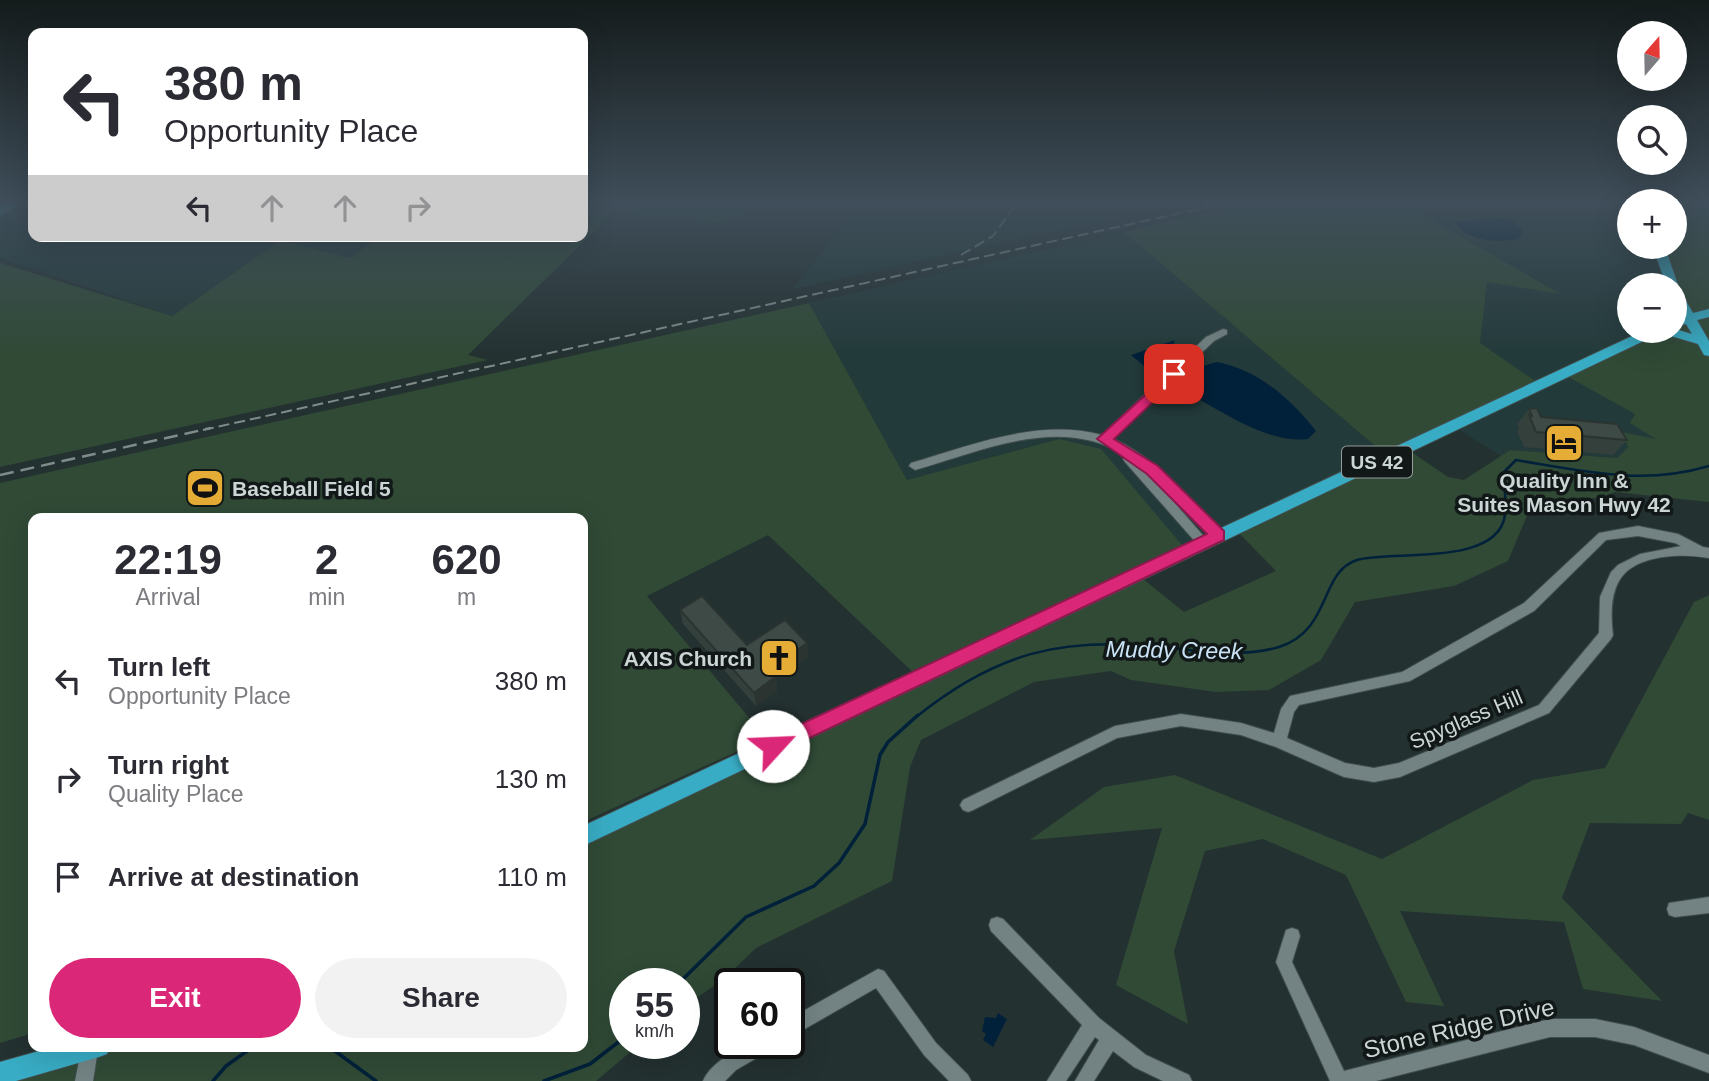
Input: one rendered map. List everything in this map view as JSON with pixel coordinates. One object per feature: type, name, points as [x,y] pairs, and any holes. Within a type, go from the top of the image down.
[{"type":"main road","points":[[1705,347],[1688,318],[1709,313]]},
{"type":"main road","points":[[1687,339],[1705,347]]},
{"type":"main road","name":"US 42","points":[[588,834],[1628,343]]},
{"type":"main road","points":[[0,1074],[80,1052]]},
{"type":"street","points":[[1104,439],[1210,339],[1223,332]]},
{"type":"street","points":[[915,466],[1043,433],[1074,433],[1104,439],[1122,450],[1211,539]]},
{"type":"street","points":[[1279,741],[1288,709],[1295,700],[1405,677],[1426,666],[1530,607],[1604,536],[1638,531],[1652,533],[1678,539],[1704,552]]},
{"type":"street","name":"Spyglass Hill","points":[[968,805],[1115,732],[1136,726],[1181,720],[1213,723],[1279,741],[1344,770],[1374,775],[1400,769],[1545,709],[1606,635],[1604,607],[1616,574],[1633,562],[1655,553],[1704,552]]},
{"type":"street","points":[[1675,909],[1709,905]]},
{"type":"street","points":[[997,925],[1093,1024],[1140,1061],[1183,1081]]},
{"type":"street","points":[[1292,936],[1284,962],[1340,1081]]},
{"type":"street","points":[[805,1020],[877,977],[930,1049],[962,1081]]},
{"type":"street","points":[[1056,1081],[1093,1024]]},
{"type":"street","name":"Stone Ridge Drive","points":[[1340,1081],[1550,1028],[1595,1028],[1634,1037],[1709,1064]]},
{"type":"street","points":[[1084,1081],[1111,1038]]},
{"type":"street","points":[[84,1081],[93,1052]]},
{"type":"street","points":[[712,1081],[739,1059]]},
{"type":"shaded area","points":[[0,254],[260,254],[172,316],[0,258]]},
{"type":"shaded area","points":[[336,254],[355,254],[350,258]]},
{"type":"shaded area","points":[[820,254],[950,254],[793,289]]},
{"type":"shaded area","points":[[1024,254],[1150,254],[1388,457],[1187,551],[1058,439],[907,480],[809,303]]},
{"type":"shaded area","points":[[1491,254],[1617,254],[1617,259],[1664,259],[1668,273],[1617,273],[1617,343],[1630,343],[1612,351],[1635,414],[1658,440],[1622,433],[1628,447],[1617,458],[1510,450],[1501,456],[1453,426],[1480,343],[1487,282],[1557,293]]},
{"type":"green space","points":[[260,254],[336,254],[350,258],[355,254],[571,254],[468,355],[488,360],[0,467],[0,263],[172,316]]},
{"type":"green space","points":[[1150,254],[1492,254],[1560,294],[1487,282],[1480,343],[1541,385],[1407,449],[1448,477],[1464,480],[1510,450],[1617,458],[1628,447],[1621,432],[1656,439],[1630,423],[1635,414],[1563,374],[1632,343],[1687,343],[1687,273],[1671,273],[1666,259],[1687,259],[1687,254],[1709,254],[1709,502],[1615,492],[1602,498],[1534,499],[1508,561],[1454,586],[1355,602],[1321,660],[1269,690],[1216,692],[1131,680],[1111,671],[1034,682],[921,740],[910,767],[892,881],[756,948],[735,968],[714,968],[714,986],[700,995],[700,968],[609,968],[609,1059],[622,1059],[596,1081],[0,1081],[0,1074],[78,1052],[588,1052],[588,834],[918,677],[768,535],[647,596],[766,738],[588,820],[588,513],[28,513],[28,1035],[0,1043],[0,483],[809,303],[907,480],[1059,439],[1101,449],[1187,551],[1137,574],[1184,612],[1276,571],[1234,528],[1388,457]]},
{"type":"green space","points":[[1709,595],[1709,820],[1688,813],[1681,824],[1590,823],[1562,898],[1662,1001],[1583,989],[1564,922],[1400,911],[1444,1006],[1406,1002],[1346,875],[1263,839],[1205,851],[1174,951],[1188,1024],[1116,985],[1162,828],[1030,840],[1104,787],[1175,775],[1382,859],[1533,780],[1605,768],[1694,602]]},
{"type":"water","points":[[1175,340],[1170,353],[1149,370],[1131,355]]},
{"type":"water","points":[[1217,362],[1246,372],[1272,387],[1295,407],[1316,431],[1308,439],[1277,436],[1245,424],[1186,392],[1196,371]]},
{"type":"water","points":[[998,1013],[1007,1019],[993,1047],[983,1040],[986,1034],[982,1031],[985,1017],[996,1018]]},
{"type":"building","points":[[1537,408],[1541,417],[1617,424],[1627,440],[1536,432],[1529,409]]},
{"type":"building","name":"AXIS Church","points":[[702,596],[747,645],[785,620],[807,643],[768,670],[775,677],[754,693],[680,610]]},
{"type":"waterway","name":"Muddy Creek","points":[[916,717],[974,677],[1032,654],[1061,648],[1126,644],[1236,653],[1279,647],[1296,639],[1308,628],[1336,576],[1345,566],[1373,557],[1442,553],[1484,543],[1498,531],[1505,515],[1503,473],[1516,460],[1589,472],[1636,476],[1684,472],[1709,466]]},
{"type":"waterway","name":"Muddy Creek","points":[[694,968],[746,917],[814,886],[839,863],[865,824],[880,755],[888,742],[918,715]]},
{"type":"waterway","name":"Muddy Creek","points":[[544,1081],[590,1064],[609,1049]]},
{"type":"waterway","name":"Muddy Creek","points":[[213,1081],[226,1066],[246,1052]]},
{"type":"waterway","name":"Muddy Creek","points":[[336,1052],[376,1081]]},
{"type":"railway","points":[[203,430],[994,254]]},
{"type":"railway","points":[[0,475],[211,428]]},
{"type":"place","name":"Quality Inn & Suites Mason Hwy 42","points":[[1564,443]]},
{"type":"place","name":"Baseball Field 5","points":[[205,488]]},
{"type":"place","name":"AXIS Church","points":[[779,658]]},
{"type":"route","points":[[773,746],[1219,535],[1152,470],[1104,439],[1174,374]]}]
